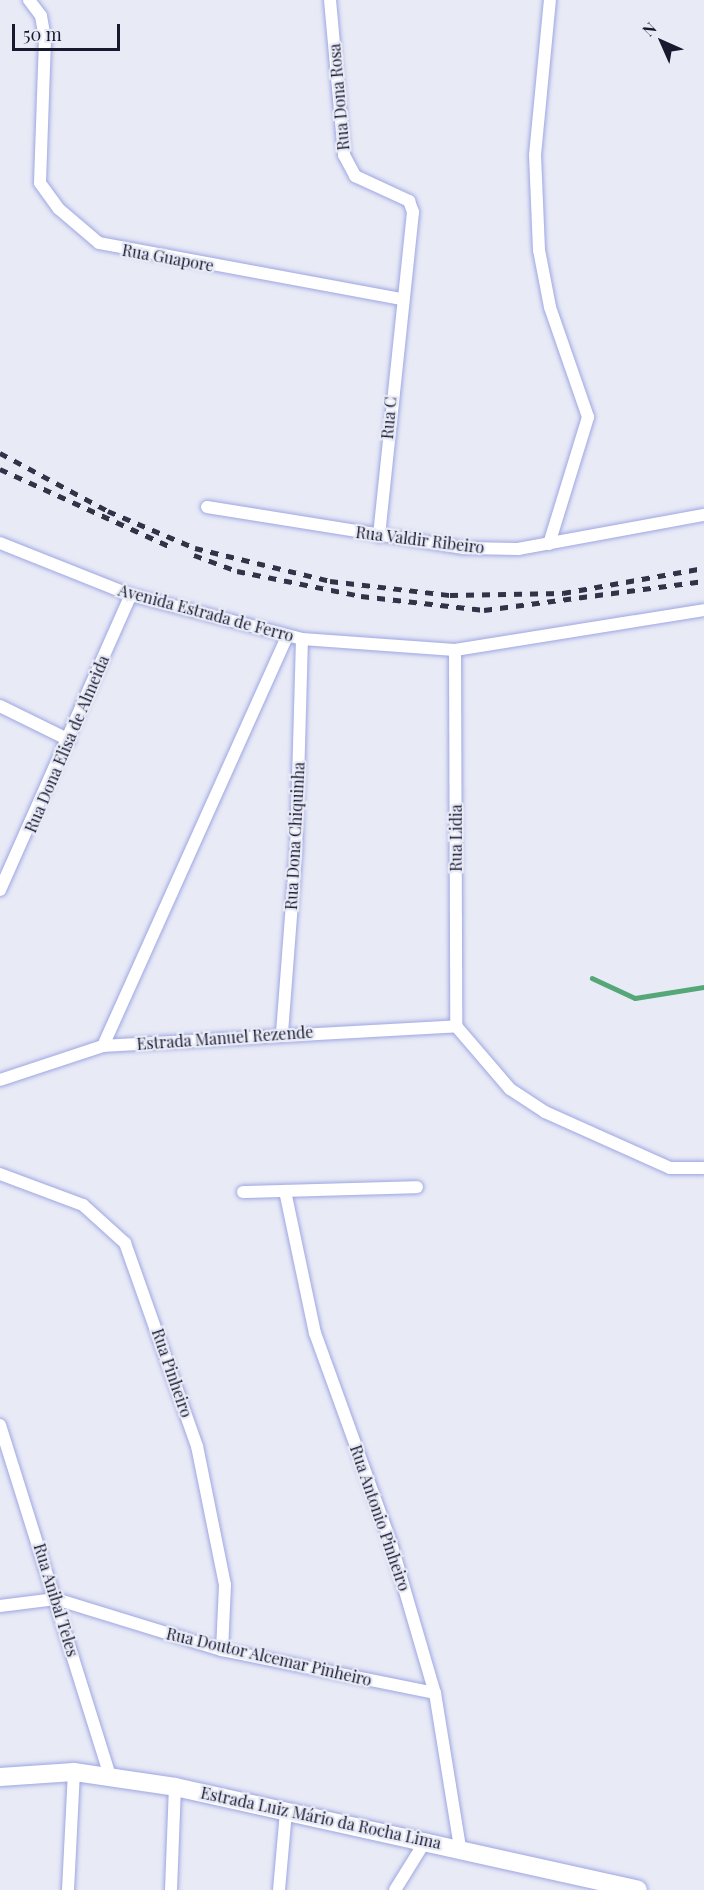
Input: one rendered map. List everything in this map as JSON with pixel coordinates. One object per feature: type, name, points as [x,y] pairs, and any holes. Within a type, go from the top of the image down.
[{"type":"main road","name":"Estrada Luiz Mário da Rocha Lima","points":[[0,1778],[74,1772],[174,1786],[460,1848],[592,1885],[638,1890]]},
{"type":"street","name":"Rua Guapore","points":[[28,0],[41,16],[45,33],[40,183],[59,209],[99,243],[400,299]]},
{"type":"street","name":"Rua Dona Rosa","points":[[330,0],[344,155],[355,176],[412,206],[400,299]]},
{"type":"street","points":[[549,544],[588,417],[550,307],[539,250],[535,155],[550,0]]},
{"type":"street","name":"Rua C","points":[[379,536],[400,299]]},
{"type":"street","name":"Rua Valdir Ribeiro","points":[[207,507],[464,548],[549,544],[704,515]]},
{"type":"street","name":"Avenida Estrada de Ferro","points":[[0,543],[131,595],[287,637],[302,639],[455,650],[704,610]]},
{"type":"street","name":"Rua Dona Elisa de Almeida","points":[[0,891],[5,875],[69,740],[131,595]]},
{"type":"street","points":[[103,1046],[287,637]]},
{"type":"street","name":"Rua Dona Chiquinha","points":[[282,1033],[296,853],[302,639]]},
{"type":"street","name":"Rua Lidia","points":[[455,650],[456,1026]]},
{"type":"street","points":[[0,706],[69,740]]},
{"type":"street","points":[[456,1026],[510,1089],[537,1107],[670,1168],[704,1168]]},
{"type":"street","name":"Estrada Manuel Rezende","points":[[0,1080],[103,1046],[282,1033],[456,1026]]},
{"type":"street","name":"Rua Pinheiro","points":[[0,1174],[83,1205],[125,1243],[197,1446],[225,1585],[222,1650]]},
{"type":"street","points":[[243,1192],[417,1187]]},
{"type":"street","name":"Rua Antonio Pinheiro","points":[[285,1191],[315,1333],[391,1544],[435,1693],[460,1848]]},
{"type":"street","name":"Rua Anibal Teles","points":[[0,1425],[5,1453],[56,1599],[110,1776]]},
{"type":"street","name":"Rua Doutor Alcemar Pinheiro","points":[[0,1606],[56,1599],[222,1650],[435,1693]]},
{"type":"street","points":[[68,1890],[74,1772]]},
{"type":"street","points":[[171,1890],[174,1786]]},
{"type":"street","points":[[279,1890],[286,1811]]},
{"type":"street","points":[[395,1890],[426,1840]]},
{"type":"waterway","points":[[592,978],[635,998],[704,987]]},
{"type":"railway","points":[[0,453],[108,511],[195,548],[330,581],[450,595],[563,593],[704,568]]},
{"type":"railway","points":[[0,469],[169,546]]},
{"type":"railway","points":[[194,555],[237,571],[361,596],[484,610],[704,581]]}]
